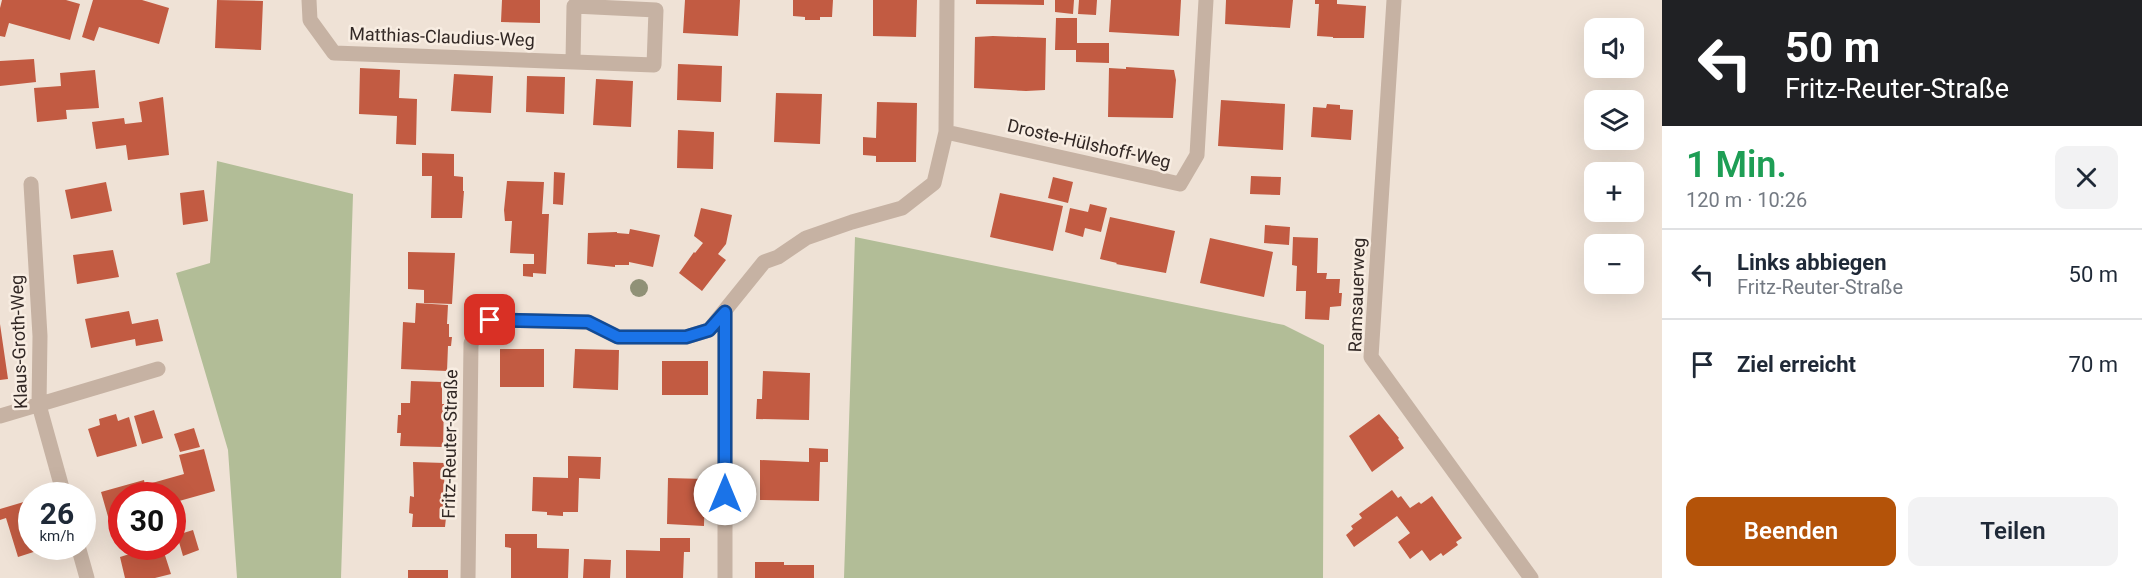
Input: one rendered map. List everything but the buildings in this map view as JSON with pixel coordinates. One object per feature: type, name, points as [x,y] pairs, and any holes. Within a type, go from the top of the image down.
[{"type":"street","name":"Matthias-Claudius-Weg","points":[[309,0],[310,20],[334,53],[654,65],[656,10],[574,6],[573,61]]},
{"type":"street","name":"Fritz-Reuter-Straße","points":[[468,578],[471,343],[490,320],[588,322],[618,337],[686,337],[709,330],[764,262],[778,257],[806,238],[902,208],[934,183],[946,132],[947,0]]},
{"type":"street","name":"Droste-Hülshoff-Weg","points":[[946,132],[1180,184],[1197,155],[1206,0]]},
{"type":"street","name":"Ramsauerweg","points":[[1394,0],[1371,357],[1530,578]]},
{"type":"street","name":"Klaus-Groth-Weg","points":[[31,184],[40,336],[39,405],[60,482]]},
{"type":"street","points":[[725,312],[725,578]]},
{"type":"street","points":[[0,416],[158,369]]},
{"type":"street","points":[[82,560],[87,578]]},
{"type":"green space","points":[[217,161],[353,194],[341,578],[237,578],[228,450],[176,273],[210,263]]},
{"type":"green space","points":[[855,237],[1284,325],[1324,345],[1323,578],[844,578]]},
{"type":"route","points":[[490,320],[588,322],[618,337],[686,337],[709,330],[725,312],[725,494]]}]
